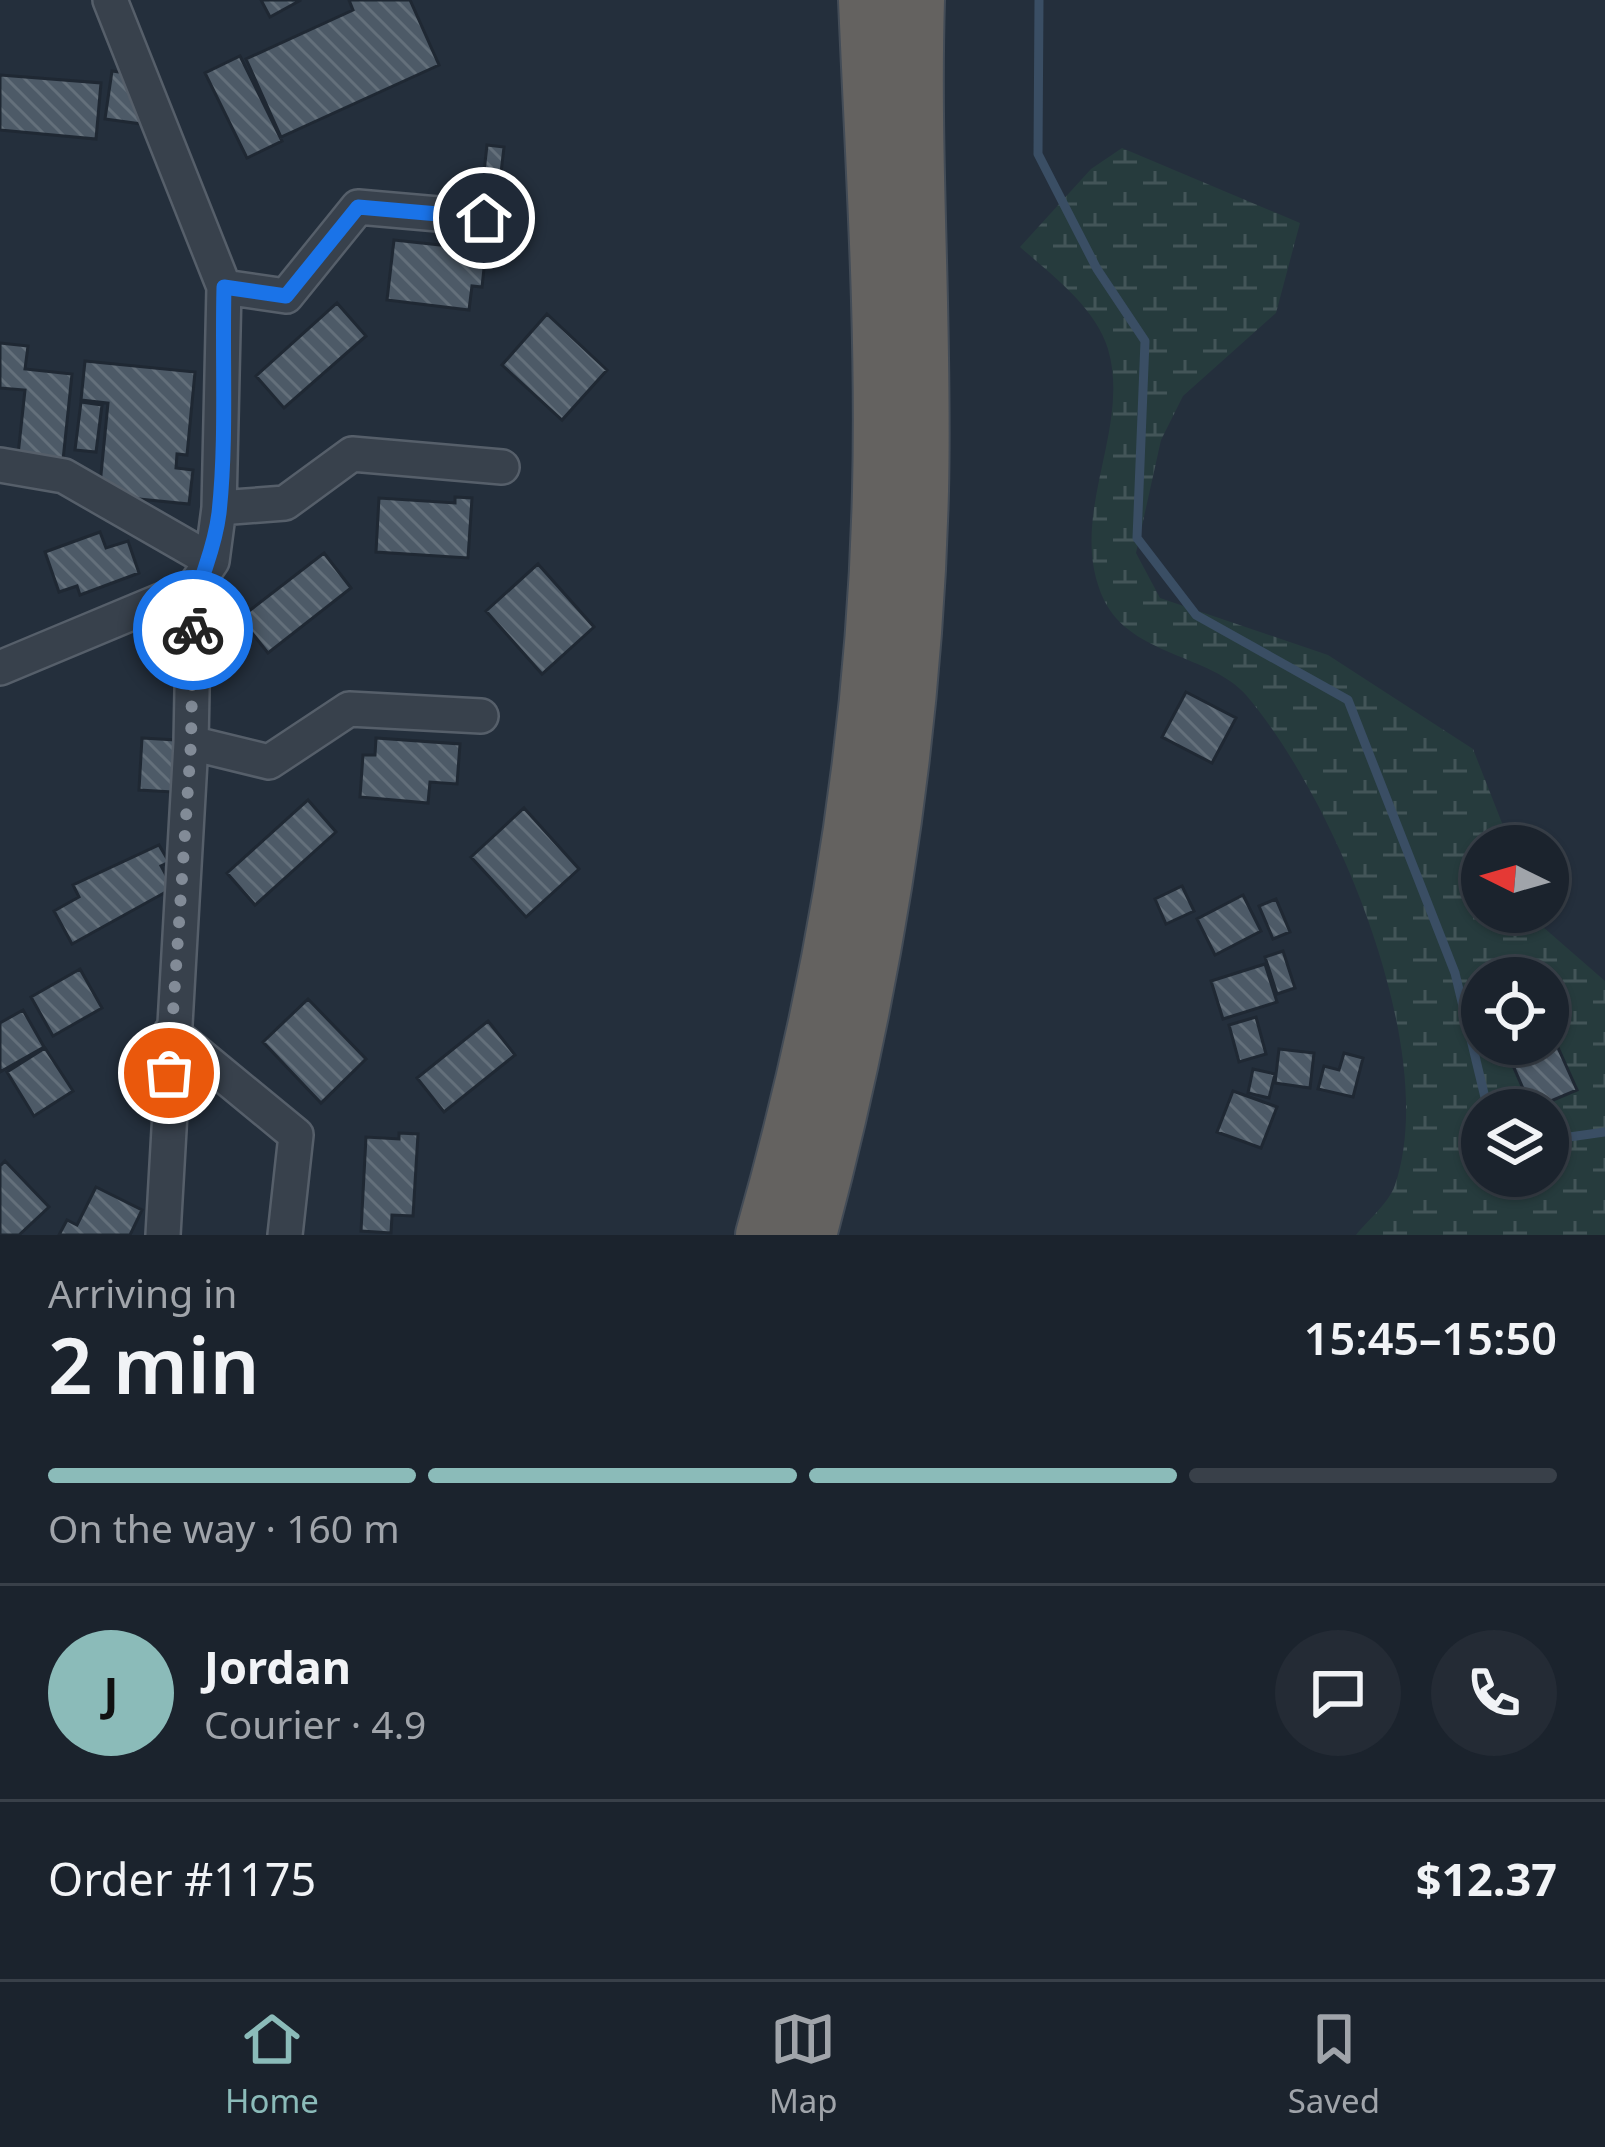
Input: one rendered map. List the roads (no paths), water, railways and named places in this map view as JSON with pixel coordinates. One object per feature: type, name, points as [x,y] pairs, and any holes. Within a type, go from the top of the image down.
[{"type":"highway","points":[[763,1235],[825,988],[852,824],[871,658],[880,492],[880,326],[866,0]]},
{"type":"highway","points":[[809,1235],[864,998],[892,831],[910,664],[923,328],[917,0]]},
{"type":"street","points":[[110,0],[224,287],[219,508],[203,574],[171,1032],[163,1235]]},
{"type":"street","points":[[224,287],[286,296],[358,207],[484,218]]},
{"type":"street","points":[[219,508],[285,503],[352,454],[502,467]]},
{"type":"street","points":[[0,465],[64,476],[203,574]]},
{"type":"street","points":[[0,668],[203,574]]},
{"type":"street","points":[[191,743],[269,762],[350,709],[481,716]]},
{"type":"street","points":[[171,1032],[296,1135],[285,1235]]},
{"type":"waterway","points":[[1039,0],[1038,154],[1097,269],[1145,341],[1137,538],[1196,615],[1348,700],[1455,973],[1483,1089]]},
{"type":"waterway","points":[[1569,1137],[1605,1132]]}]
